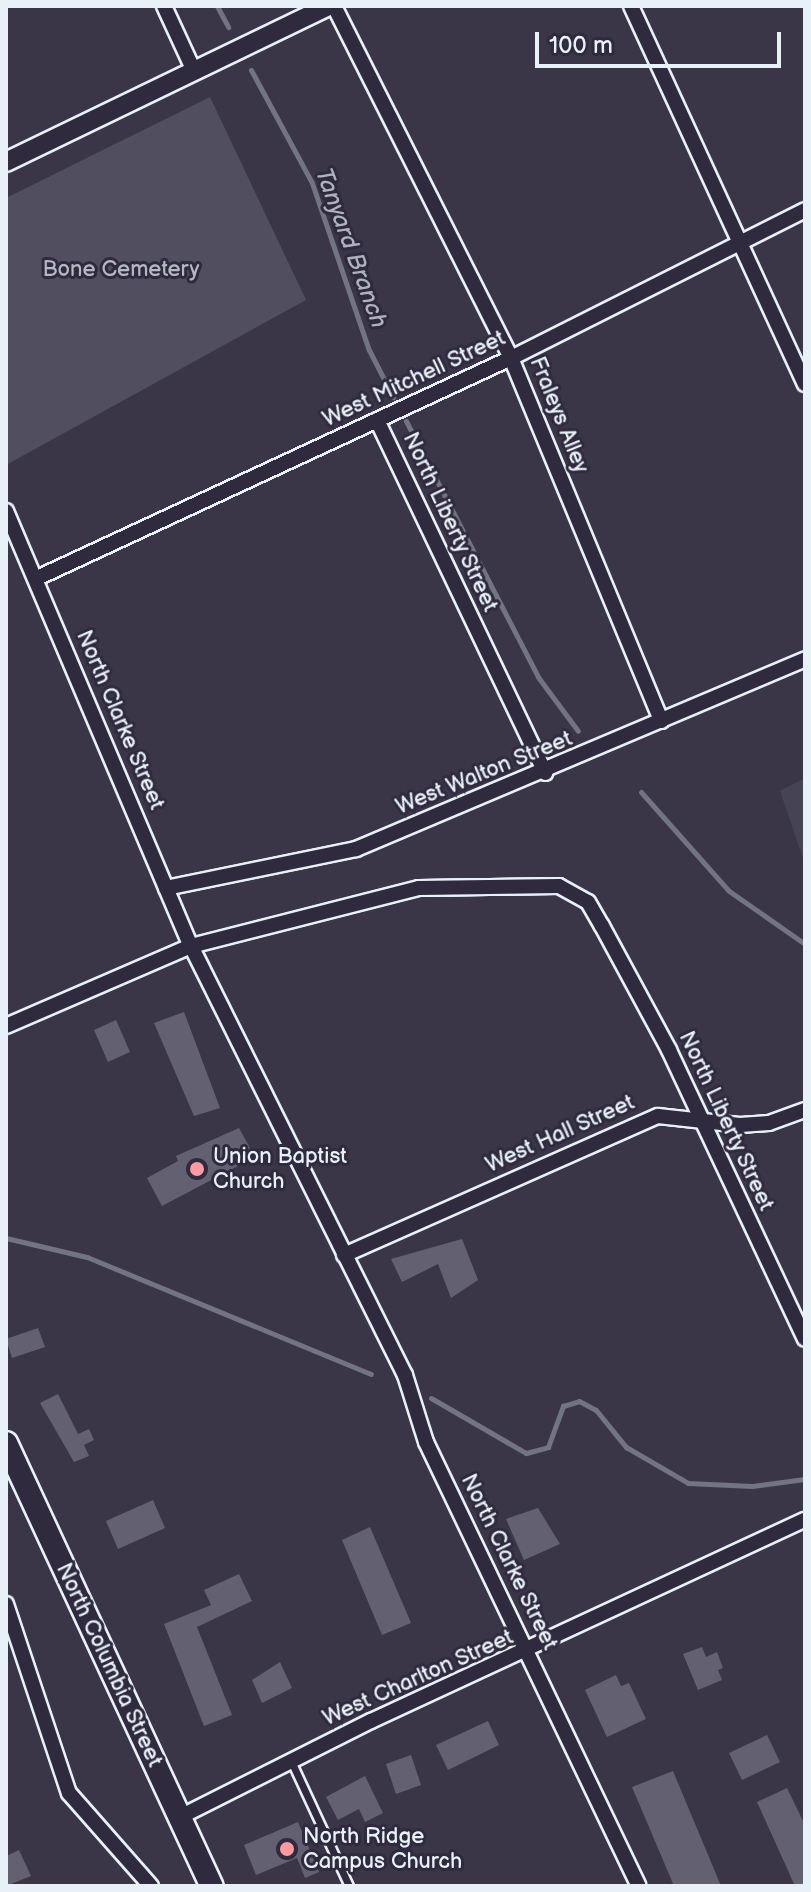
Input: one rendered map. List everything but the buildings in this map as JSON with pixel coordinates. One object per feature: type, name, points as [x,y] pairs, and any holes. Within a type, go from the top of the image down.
[{"type":"main road","points":[[6,162],[331,6]]},
{"type":"main road","name":"North Columbia Street","points":[[6,1443],[212,1886]]},
{"type":"street","points":[[164,6],[194,71]]},
{"type":"street","name":"Fraleys Alley","points":[[331,6],[511,358],[661,721]]},
{"type":"street","points":[[631,6],[805,384]]},
{"type":"street","name":"West Mitchell Street","points":[[37,578],[511,358],[805,210]]},
{"type":"street","name":"North Liberty Street","points":[[377,420],[545,773]]},
{"type":"street","name":"North Clarke Street","points":[[6,511],[191,946],[344,1255],[639,1886]]},
{"type":"street","name":"West Walton Street","points":[[166,888],[356,849],[545,773],[805,659]]},
{"type":"street","name":"North Liberty Street","points":[[191,946],[419,888],[518,882],[559,886],[588,902],[699,1119],[805,1339]]},
{"type":"street","points":[[6,1026],[191,946]]},
{"type":"street","name":"West Hall Street","points":[[344,1255],[616,1130],[658,1116],[769,1123],[805,1110]]},
{"type":"street","name":"West Charlton Street","points":[[180,1817],[291,1761],[805,1520]]},
{"type":"street","points":[[6,1604],[69,1793],[151,1886]]},
{"type":"lane","points":[[291,1761],[349,1886]]},
{"type":"shaded area","points":[[805,778],[805,864],[780,791]]},
{"type":"green space","name":"Bone Cemetery","points":[[210,97],[306,300],[6,465],[6,198]]},
{"type":"waterway","name":"Tanyard Branch","points":[[217,6],[228,27]]},
{"type":"waterway","name":"Tanyard Branch","points":[[251,70],[312,183],[369,350],[393,397]]},
{"type":"waterway","name":"Tanyard Branch","points":[[406,421],[538,677],[578,731]]},
{"type":"waterway","name":"Tanyard Branch","points":[[641,792],[729,891],[805,944]]},
{"type":"waterway","points":[[6,1238],[87,1257],[371,1374]]},
{"type":"waterway","points":[[431,1398],[526,1453],[548,1447],[563,1406],[579,1401],[596,1410],[626,1447],[688,1483],[752,1486],[805,1479]]},
{"type":"place","name":"Union Baptist Church","points":[[197,1169]]},
{"type":"place","name":"North Ridge Campus Church","points":[[287,1849]]}]
